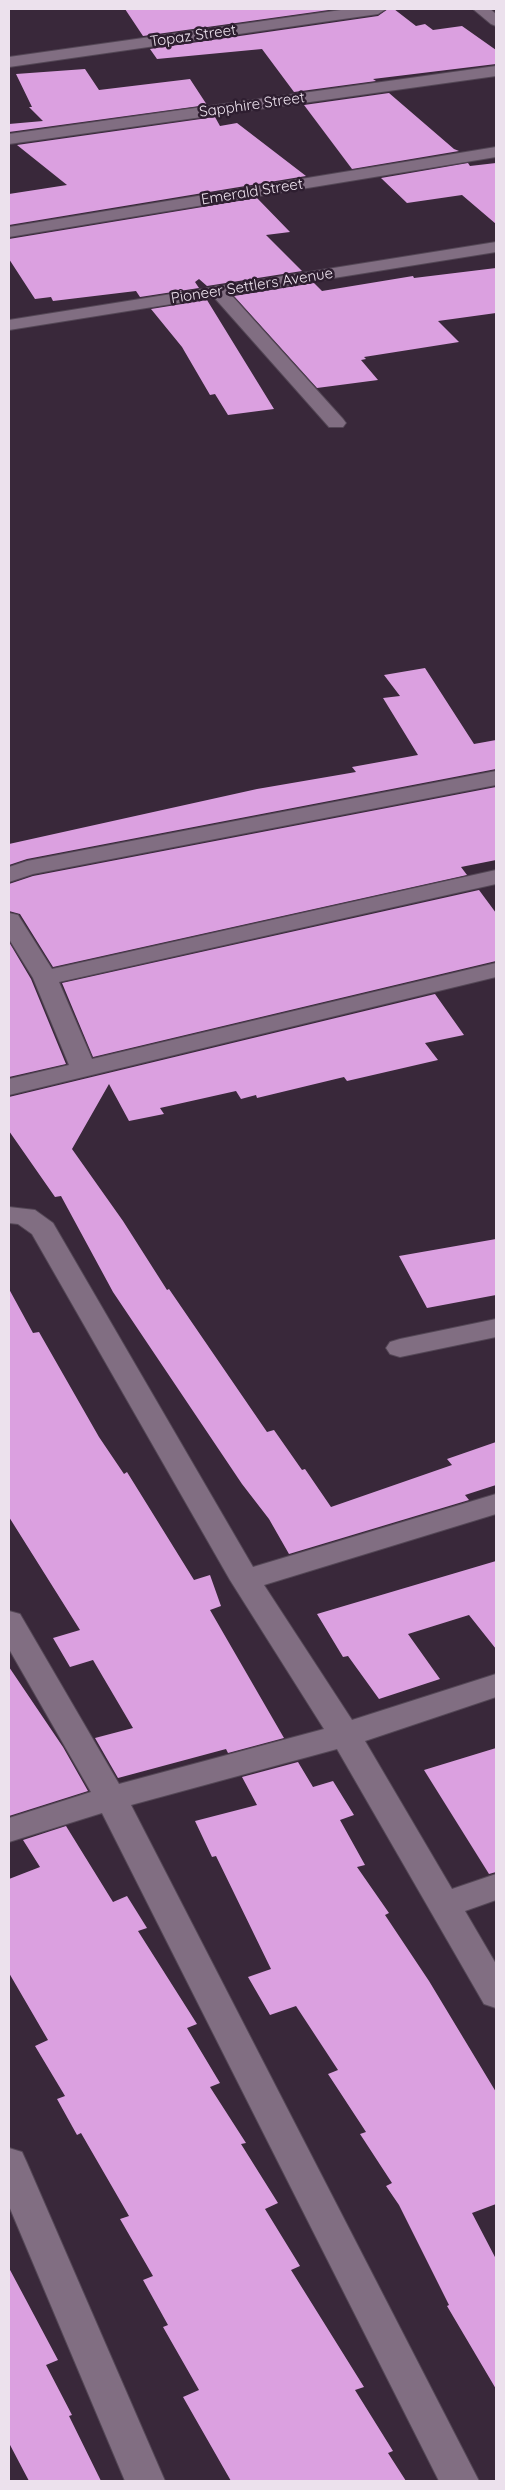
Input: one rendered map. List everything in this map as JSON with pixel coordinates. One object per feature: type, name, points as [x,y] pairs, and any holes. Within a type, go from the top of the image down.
[{"type":"street","name":"Topaz Street","points":[[9,62],[378,9]]},
{"type":"street","points":[[481,9],[496,20]]},
{"type":"street","name":"Sapphire Street","points":[[9,139],[496,71]]},
{"type":"street","name":"Emerald Street","points":[[9,232],[496,152]]},
{"type":"street","name":"Pioneer Settlers Avenue","points":[[9,325],[496,247]]},
{"type":"street","points":[[218,291],[336,423]]},
{"type":"street","points":[[9,875],[27,868],[113,854],[287,817],[496,778]]},
{"type":"street","points":[[45,978],[496,877]]},
{"type":"street","points":[[9,920],[45,978],[83,1068]]},
{"type":"street","points":[[9,1087],[496,970]]},
{"type":"street","points":[[9,1215],[25,1216],[43,1230],[244,1580],[345,1736],[496,1994]]},
{"type":"street","points":[[400,1348],[496,1328]]},
{"type":"street","points":[[244,1580],[496,1504]]},
{"type":"street","points":[[9,1622],[112,1798],[459,2481]]},
{"type":"street","points":[[9,1830],[112,1798],[345,1736],[496,1685]]},
{"type":"street","points":[[443,1905],[496,1887]]},
{"type":"street","points":[[9,2163],[145,2481]]},
{"type":"building","points":[[125,9],[336,9],[143,36]]},
{"type":"building","points":[[388,9],[394,9],[416,26],[425,24],[433,30],[462,26],[496,50],[496,64],[373,79],[376,81],[294,92],[262,49],[157,59],[150,49],[378,16]]},
{"type":"building","points":[[85,69],[99,90],[190,79],[207,105],[9,132],[9,124],[43,121],[29,107],[32,107],[16,74]]},
{"type":"building","points":[[389,93],[454,149],[459,151],[352,169],[304,105]]},
{"type":"building","points":[[215,117],[220,126],[237,123],[306,176],[9,225],[9,194],[67,185],[17,145]]},
{"type":"building","points":[[468,163],[470,166],[496,163],[496,224],[462,195],[407,203],[381,178]]},
{"type":"building","points":[[257,198],[290,232],[266,235],[302,271],[207,286],[199,279],[195,282],[199,288],[140,297],[136,291],[53,301],[51,297],[35,299],[9,259],[9,239]]},
{"type":"building","points":[[496,268],[496,313],[438,321],[459,342],[364,357],[366,359],[361,360],[378,380],[317,388],[234,296],[314,283],[322,291],[413,276],[414,278]]},
{"type":"building","points":[[207,300],[274,409],[228,415],[215,394],[210,395],[182,347],[151,309]]},
{"type":"building","points":[[425,668],[474,744],[496,740],[496,769],[27,859],[9,865],[9,844],[257,789],[356,772],[352,767],[418,755],[383,698],[400,696],[384,675]]},
{"type":"building","points":[[496,787],[496,860],[461,867],[467,875],[53,967],[20,914],[9,911],[9,884],[33,876]]},
{"type":"building","points":[[479,890],[496,913],[496,961],[93,1057],[62,983]]},
{"type":"building","points":[[9,942],[31,979],[66,1064],[9,1077]]},
{"type":"building","points":[[435,994],[464,1035],[425,1043],[438,1060],[347,1081],[344,1077],[257,1098],[256,1095],[241,1099],[236,1091],[160,1108],[164,1114],[129,1121],[109,1084],[72,1149],[123,1221],[167,1290],[169,1289],[267,1432],[274,1430],[302,1470],[305,1469],[331,1507],[452,1465],[447,1459],[496,1442],[496,1485],[465,1495],[469,1500],[289,1554],[269,1519],[242,1484],[113,1292],[61,1196],[55,1197],[9,1131],[9,1097]]},
{"type":"building","points":[[496,1239],[496,1295],[427,1308],[399,1256]]},
{"type":"building","points":[[9,1289],[33,1333],[39,1332],[99,1437],[124,1474],[127,1472],[194,1580],[210,1575],[221,1606],[210,1610],[284,1738],[228,1753],[226,1749],[118,1778],[95,1738],[133,1728],[93,1660],[70,1667],[53,1638],[80,1630],[9,1517]]},
{"type":"building","points":[[496,1561],[496,1649],[469,1615],[408,1634],[440,1679],[379,1699],[348,1656],[343,1657],[317,1614]]},
{"type":"building","points":[[9,1667],[63,1747],[88,1791],[9,1816]]},
{"type":"building","points":[[496,1748],[496,1872],[489,1874],[424,1770]]},
{"type":"building","points":[[298,1762],[313,1787],[333,1781],[354,1815],[340,1820],[365,1865],[357,1867],[389,1913],[385,1915],[429,1981],[496,2092],[496,2204],[472,2213],[496,2259],[496,2389],[447,2306],[449,2305],[399,2205],[386,2186],[392,2183],[360,2134],[366,2132],[328,2074],[338,2070],[296,2006],[270,2015],[248,1977],[271,1969],[216,1856],[212,1857],[195,1821],[257,1805],[242,1777]]},
{"type":"building","points":[[66,1826],[113,1902],[127,1896],[147,1928],[138,1931],[197,2024],[187,2028],[220,2083],[210,2087],[246,2143],[241,2144],[278,2203],[265,2209],[300,2266],[291,2270],[364,2387],[355,2390],[393,2451],[388,2453],[406,2481],[231,2481],[183,2397],[199,2390],[163,2327],[168,2325],[143,2280],[153,2276],[120,2219],[129,2216],[81,2133],[77,2135],[57,2099],[65,2096],[35,2046],[48,2040],[9,1973],[9,1879],[40,1867],[23,1840]]},
{"type":"building","points":[[9,2268],[58,2360],[46,2365],[72,2415],[69,2416],[101,2481],[29,2481],[9,2443]]}]
